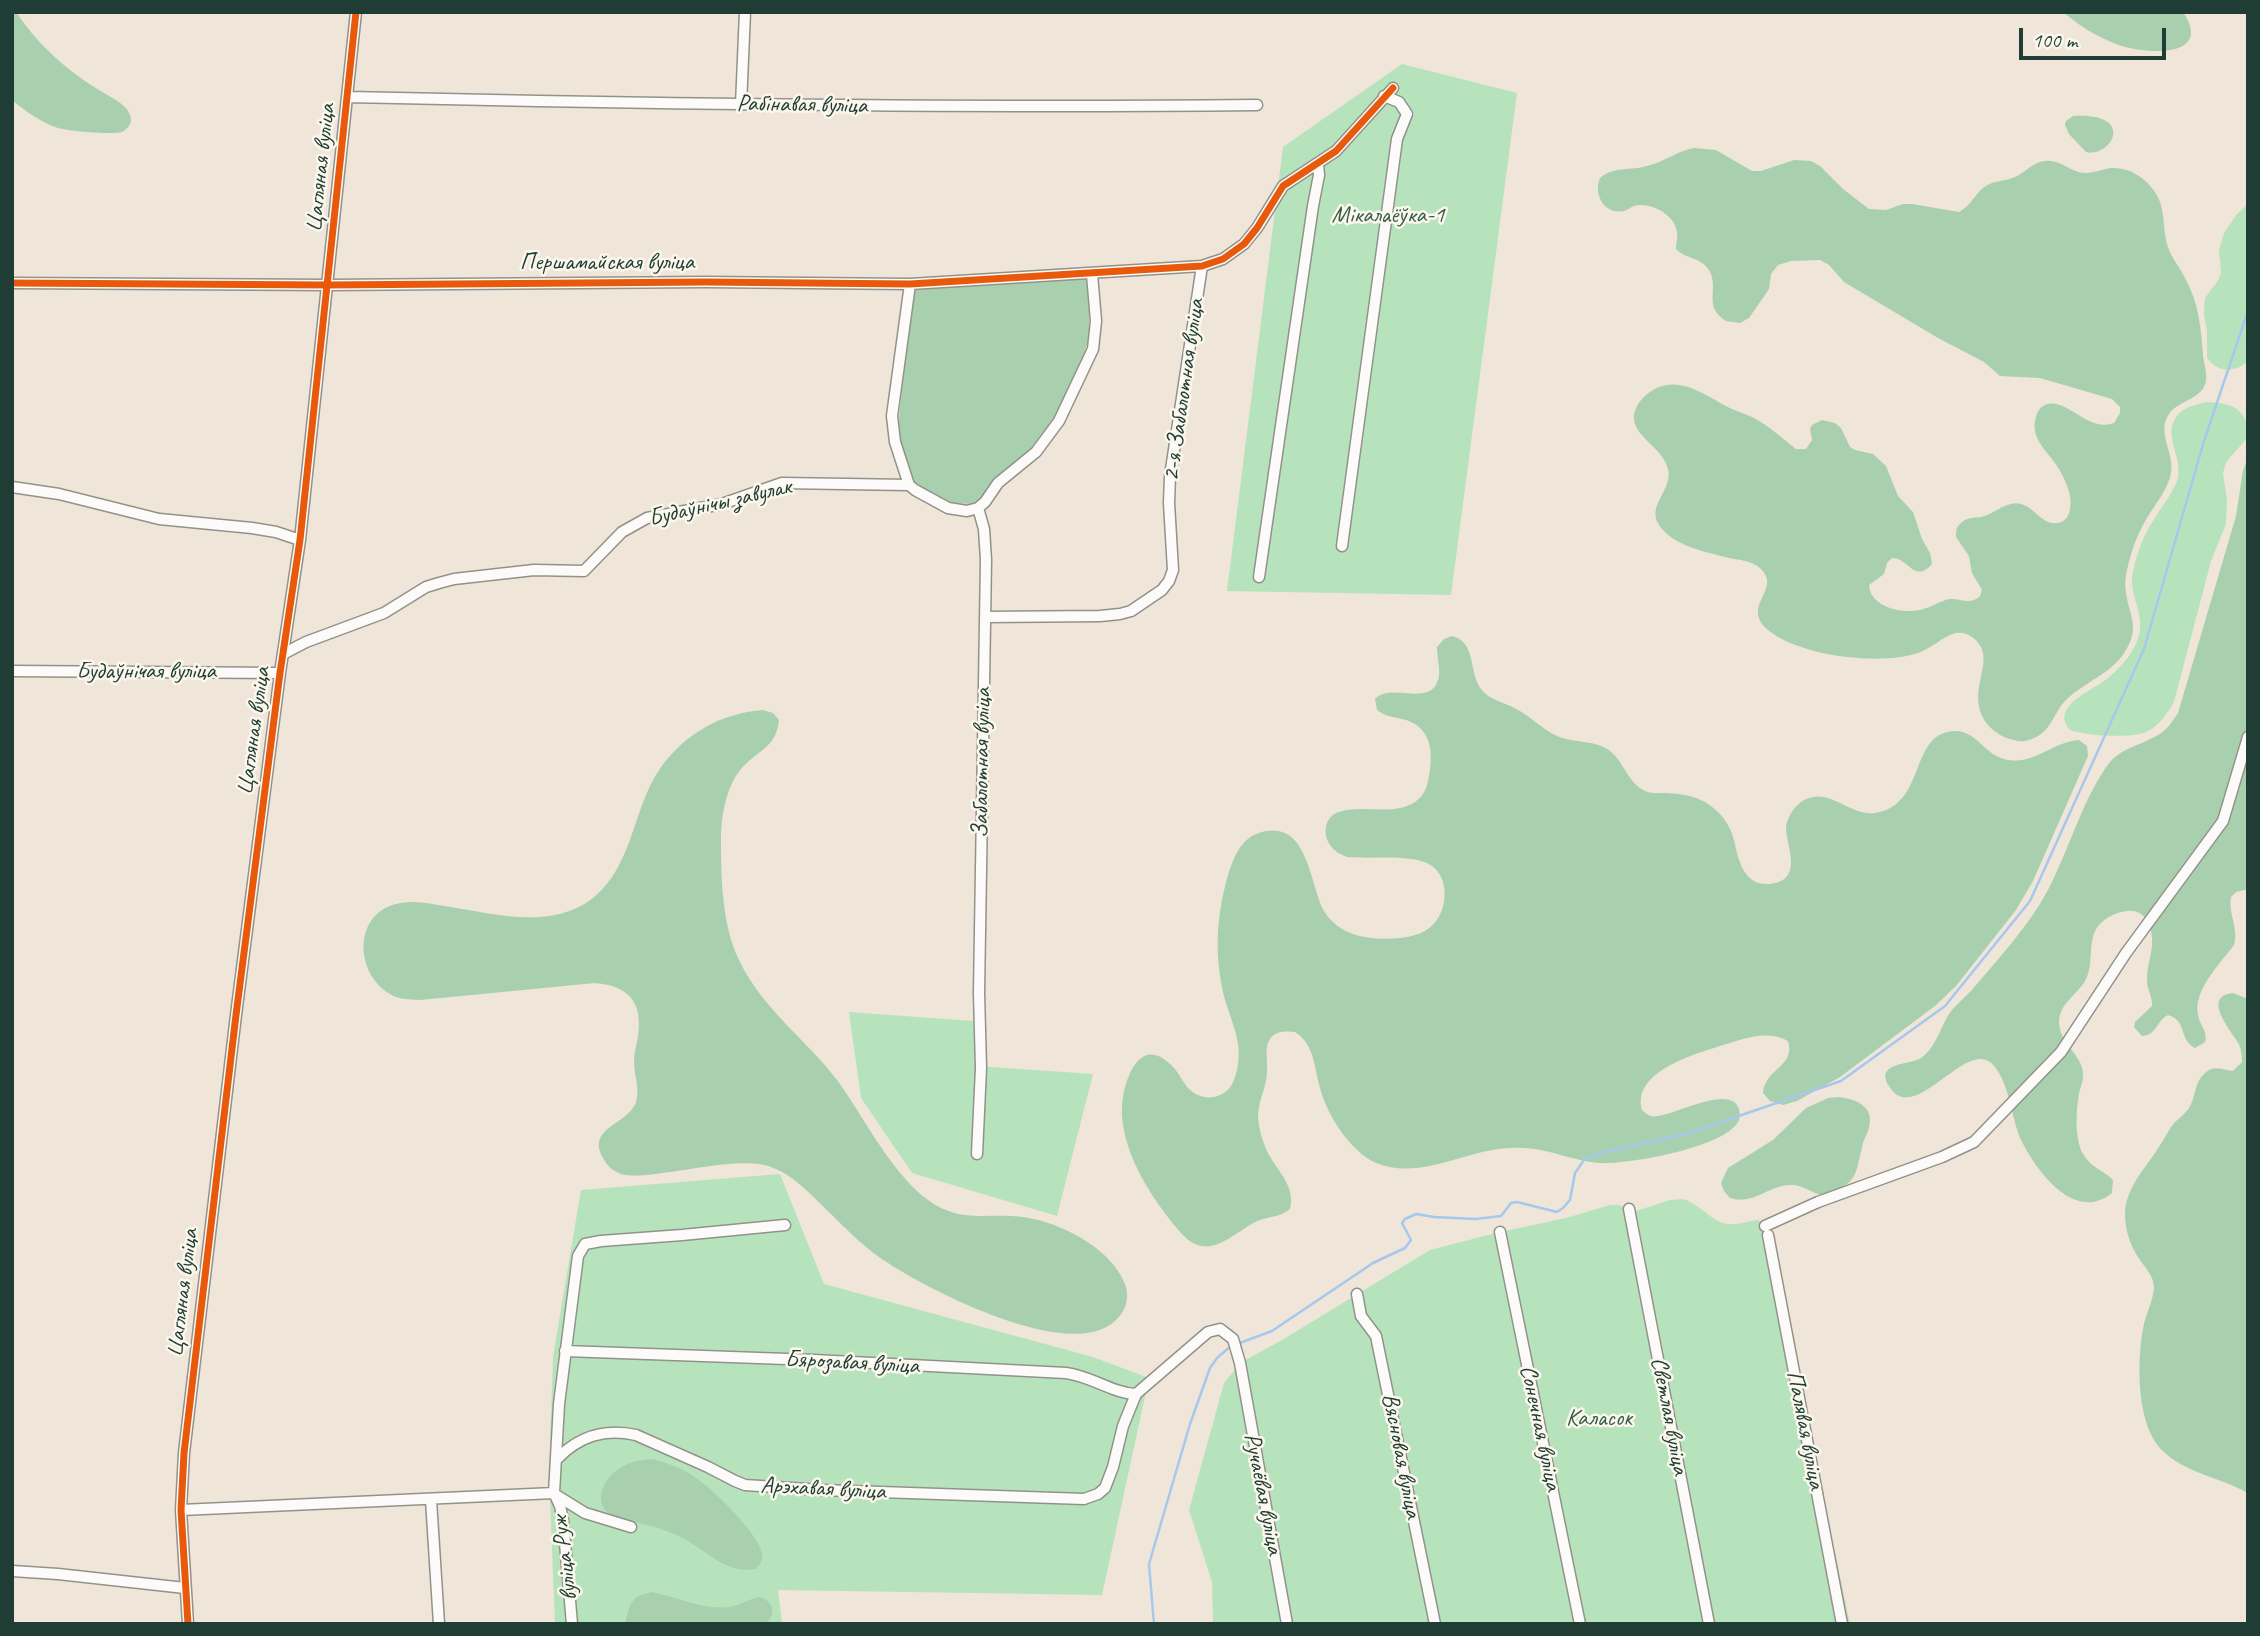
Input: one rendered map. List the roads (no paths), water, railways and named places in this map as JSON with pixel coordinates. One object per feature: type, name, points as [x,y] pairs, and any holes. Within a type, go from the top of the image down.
[{"type":"street","name":"Цагляная вуліца","points":[[188,1624],[181,1510],[184,1453],[234,1029],[300,540],[356,12]]},
{"type":"street","points":[[741,105],[745,12]]},
{"type":"street","name":"2-я Забалотная вуліца","points":[[985,617],[1100,616],[1131,611],[1162,590],[1169,581],[1173,570],[1168,503],[1170,476],[1202,265],[1223,259],[1244,244],[1283,186],[1318,164],[1343,143],[1393,88]]},
{"type":"street","points":[[1342,547],[1398,139],[1407,114],[1399,102],[1384,96]]},
{"type":"street","name":"Рабінавая вуліца","points":[[348,97],[741,105],[1257,105]]},
{"type":"street","points":[[1259,577],[1319,179],[1318,164]]},
{"type":"street","name":"Першамайская вуліца","points":[[12,283],[910,284],[1202,265]]},
{"type":"street","points":[[910,284],[892,416],[895,442],[909,485],[948,508],[967,511],[978,508],[998,483],[1031,457],[1059,421],[1093,349],[1096,321],[1092,274]]},
{"type":"street","name":"Будаўнічы завулак","points":[[466,578],[534,570],[584,571],[622,532],[647,518],[722,504],[782,483],[909,485]]},
{"type":"street","points":[[12,487],[59,494],[159,519],[264,530],[300,540]]},
{"type":"street","name":"Забалотная вуліца","points":[[977,1154],[981,1068],[979,1019],[985,617],[985,538],[978,508]]},
{"type":"street","name":"Цагляная вуліца","points":[[284,654],[306,642],[384,613],[426,587],[466,578]]},
{"type":"street","name":"Будаўнічая вуліца","points":[[12,671],[280,673]]},
{"type":"street","name":"Палявая вуліца","points":[[1842,1624],[1766,1231],[1818,1202],[1942,1157],[1975,1142],[2061,1052],[2126,953],[2223,821],[2248,737]]},
{"type":"street","name":"Светлая вуліца","points":[[1629,1209],[1709,1624]]},
{"type":"street","name":"вуліца Руж","points":[[572,1624],[562,1520],[554,1493],[565,1351],[578,1256],[585,1244],[601,1241],[785,1224]]},
{"type":"street","name":"Сонечная вуліца","points":[[1500,1232],[1580,1624]]},
{"type":"street","name":"Вясновая вуліца","points":[[1357,1294],[1361,1317],[1377,1336],[1435,1624]]},
{"type":"street","name":"Ручаёвая вуліца","points":[[1136,1394],[1208,1332],[1220,1329],[1235,1343],[1287,1624]]},
{"type":"street","name":"Бярозавая вуліца","points":[[565,1351],[814,1360],[1075,1374],[1123,1392],[1136,1394]]},
{"type":"street","name":"Арэхавая вуліца","points":[[557,1459],[585,1438],[596,1434],[625,1432],[636,1434],[708,1466],[735,1481],[756,1486],[1075,1499],[1092,1497],[1105,1488],[1123,1426],[1136,1394]]},
{"type":"street","points":[[181,1510],[554,1493],[565,1503],[585,1513],[631,1527]]},
{"type":"street","points":[[431,1500],[439,1624]]},
{"type":"street","points":[[12,1571],[185,1588]]},
{"type":"waterway","points":[[1237,1344],[1272,1331],[1373,1263],[1405,1248],[1411,1240],[1402,1223],[1405,1219],[1416,1214],[1476,1219],[1501,1216],[1511,1203],[1517,1202],[1557,1212],[1570,1200],[1575,1173],[1584,1160],[1600,1153],[1686,1134],[1841,1081],[1945,1006],[2030,901],[2144,649],[2204,441],[2248,311]]},
{"type":"waterway","points":[[1154,1624],[1149,1564],[1190,1424],[1210,1368],[1231,1346]]},
{"type":"park label","name":"Мікалаёўка-1","points":[[1388,216]]},
{"type":"park label","name":"Каласок","points":[[1599,1419]]}]
